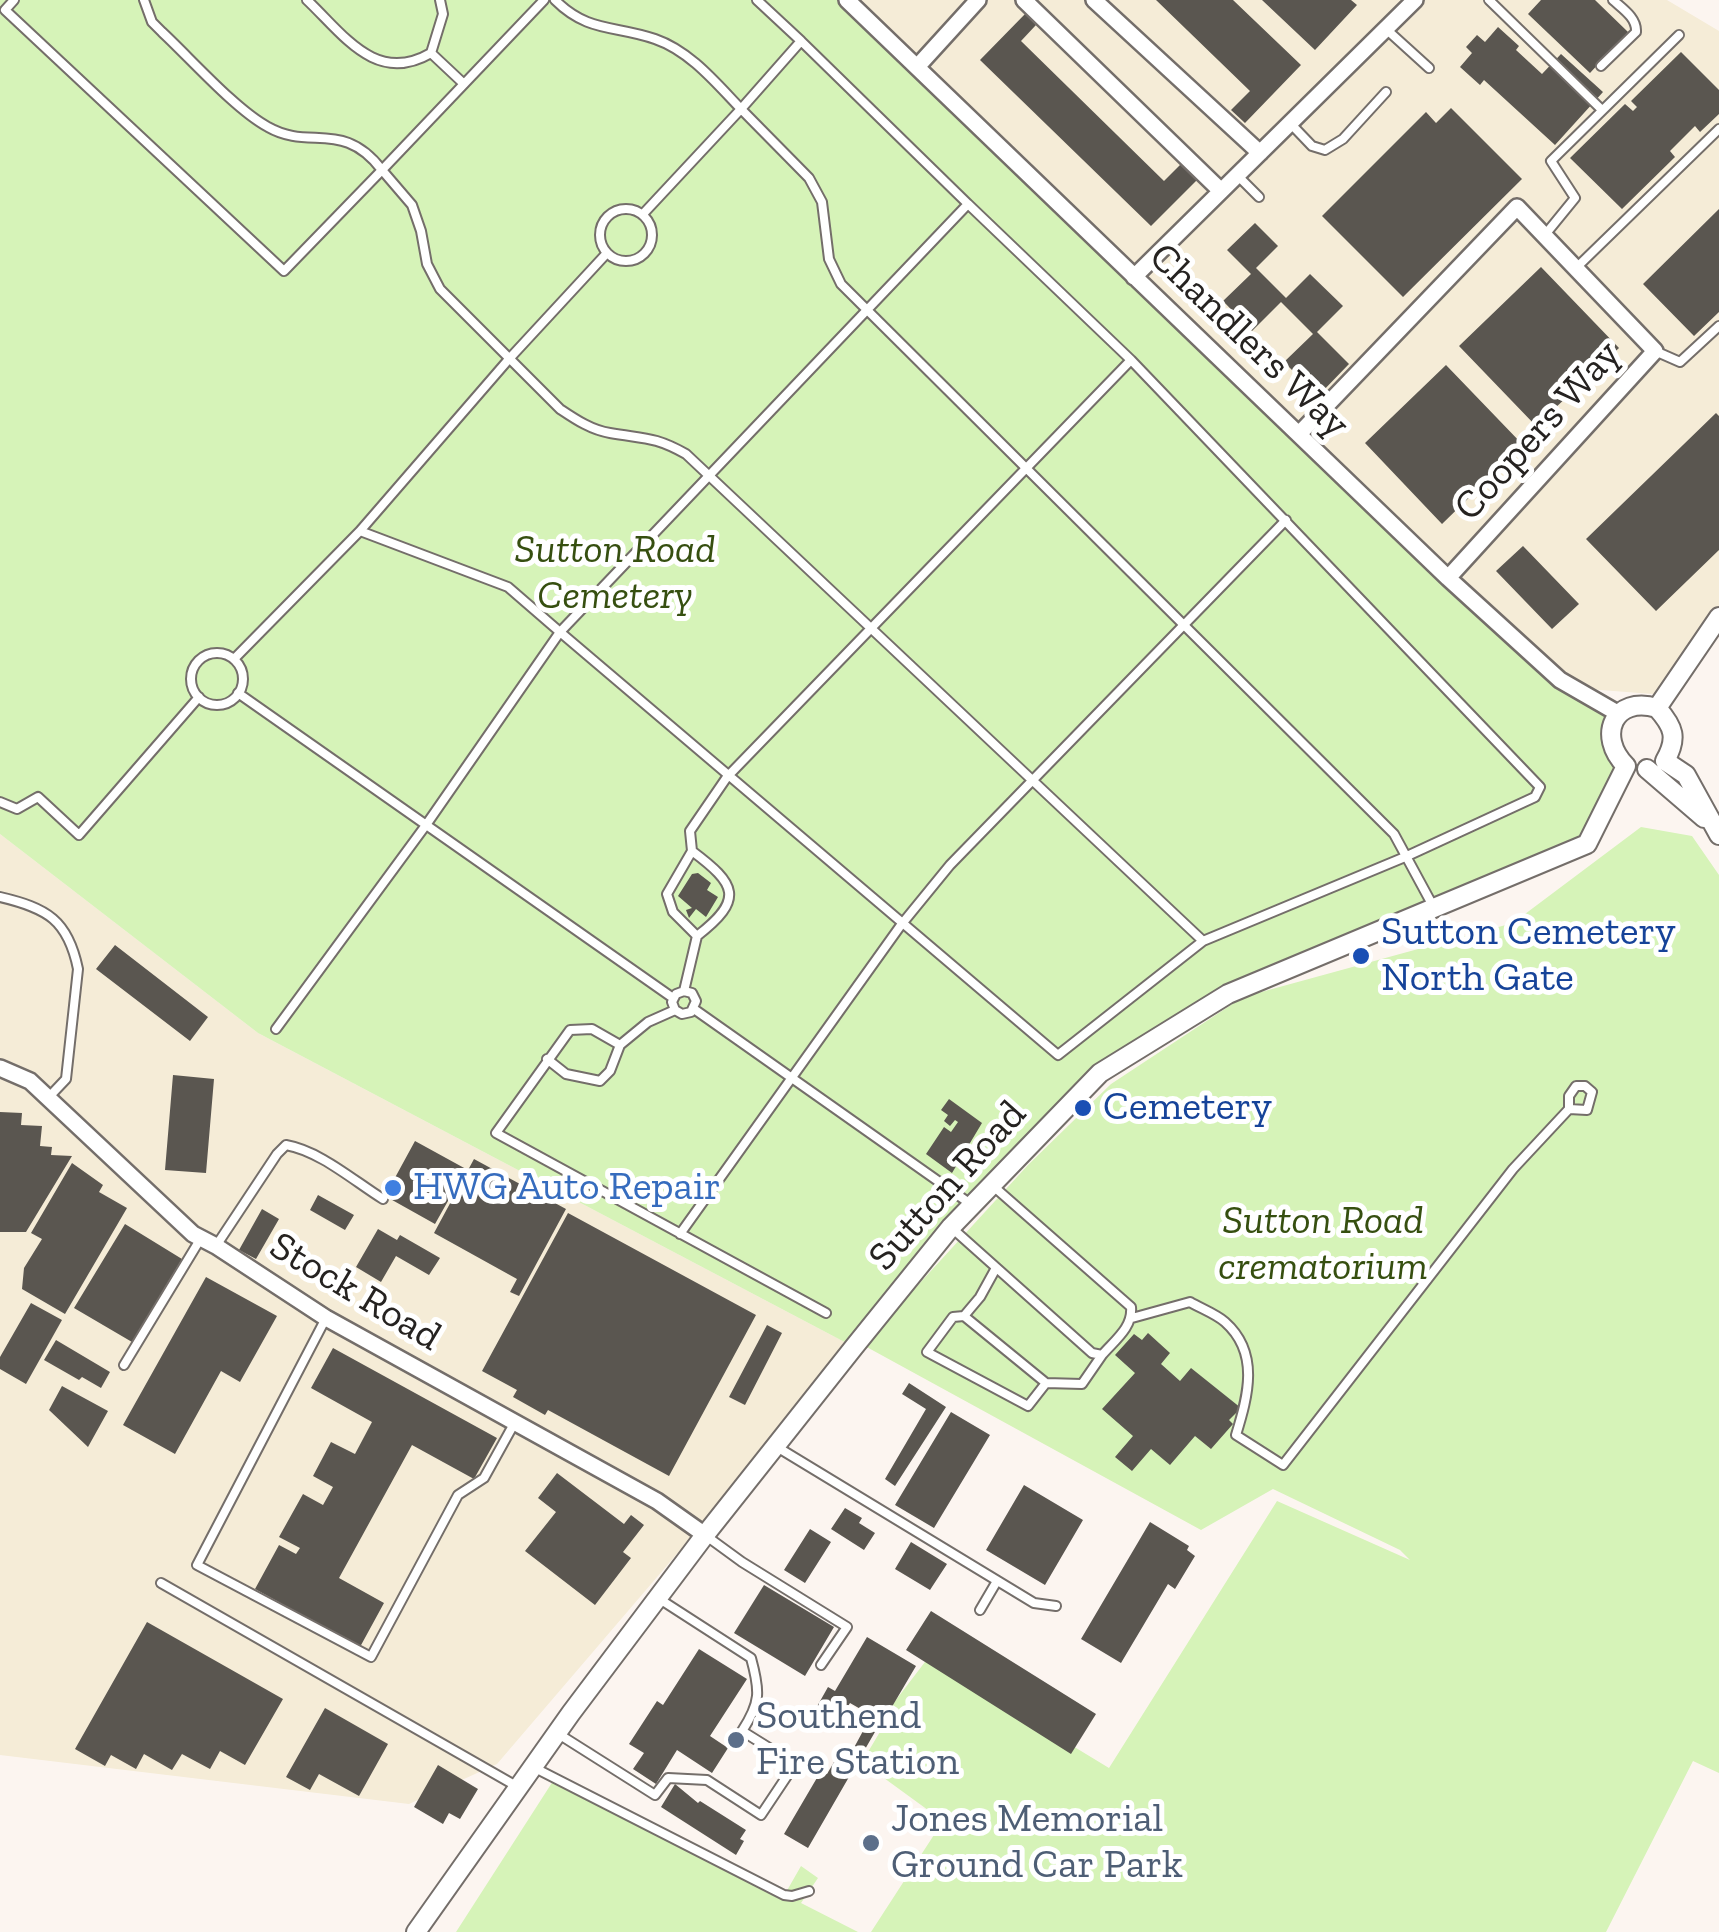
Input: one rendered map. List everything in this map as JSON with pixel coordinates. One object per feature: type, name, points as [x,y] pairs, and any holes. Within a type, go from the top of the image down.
[{"type":"street","name":"Chandlers Way","points":[[847,0],[1448,578],[1560,680],[1618,714]]},
{"type":"street","points":[[917,67],[978,0]]},
{"type":"street","points":[[1024,0],[1220,192]]},
{"type":"street","points":[[1094,0],[1260,153]]},
{"type":"street","points":[[1134,276],[1415,0]]},
{"type":"street","name":"Coopers Way","points":[[1300,432],[1517,208],[1655,351],[1448,578]]},
{"type":"street","points":[[1657,708],[1716,629]]},
{"type":"street","points":[[1633,706],[1657,708],[1672,724],[1674,744],[1665,761],[1647,769],[1626,766],[1613,752],[1610,732],[1618,714],[1633,706]]},
{"type":"street","points":[[1665,761],[1686,775],[1716,830]]},
{"type":"street","name":"Sutton Road","points":[[416,1932],[557,1733],[705,1535],[951,1226],[1100,1074],[1228,994],[1587,844],[1626,766]]},
{"type":"street","points":[[1647,769],[1716,830]]},
{"type":"street","name":"Stock Road","points":[[0,1068],[30,1081],[200,1238],[326,1318],[657,1501],[705,1535]]},
{"type":"lane","points":[[14,0],[5,10],[284,271],[544,0]]},
{"type":"lane","points":[[144,0],[152,22],[256,120],[284,134],[342,139],[372,156],[412,205],[422,231],[426,264],[440,289],[560,409],[583,424],[608,433],[660,439],[686,454],[1203,941]]},
{"type":"lane","points":[[308,0],[367,56],[379,62],[406,64],[431,54]]},
{"type":"lane","points":[[431,54],[443,14],[440,0]]},
{"type":"lane","points":[[555,0],[586,24],[656,39],[681,52],[789,154],[822,202],[830,259],[841,284],[1394,834],[1435,910]]},
{"type":"lane","points":[[360,531],[508,586],[727,777],[1058,1055],[1203,941],[1405,857],[1535,797],[1540,787],[1131,360],[757,0]]},
{"type":"lane","points":[[1488,0],[1601,109]]},
{"type":"lane","points":[[1602,66],[1636,32],[1632,18],[1613,0]]},
{"type":"lane","points":[[1386,29],[1429,68]]},
{"type":"lane","points":[[1544,236],[1575,198],[1552,161],[1679,36]]},
{"type":"lane","points":[[643,214],[801,41]]},
{"type":"lane","points":[[431,54],[464,84]]},
{"type":"lane","points":[[1290,123],[1312,146],[1325,150],[1343,140],[1386,92]]},
{"type":"lane","points":[[1576,268],[1719,129]]},
{"type":"lane","points":[[1237,175],[1258,197]]},
{"type":"lane","points":[[276,1029],[426,825],[560,632],[968,204]]},
{"type":"lane","points":[[626,208],[643,214],[652,228],[652,237],[643,255],[623,261],[606,252],[600,232],[605,218],[626,208]]},
{"type":"lane","points":[[234,659],[360,531],[606,252]]},
{"type":"lane","points":[[1655,351],[1680,362],[1719,326]]},
{"type":"lane","points":[[697,936],[674,912],[667,894],[692,851],[690,831],[727,777],[1131,360]]},
{"type":"lane","points":[[680,1234],[901,924],[950,864],[1286,520]]},
{"type":"lane","points":[[213,653],[234,659],[242,671],[238,693],[220,704],[199,697],[191,679],[196,664],[213,653]]},
{"type":"lane","points":[[238,693],[673,998],[675,1010]]},
{"type":"lane","points":[[0,802],[18,809],[38,797],[79,835],[199,697]]},
{"type":"lane","points":[[673,998],[684,991],[697,936],[717,920],[730,896],[724,876],[692,851]]},
{"type":"lane","points":[[0,897],[54,917],[75,952],[78,969],[66,1079],[48,1098]]},
{"type":"lane","points":[[684,991],[694,996],[694,1009]]},
{"type":"lane","points":[[694,1009],[972,1206]]},
{"type":"lane","points":[[547,1059],[566,1074],[600,1081],[610,1070],[620,1045],[648,1022],[675,1010],[687,1014],[694,1009]]},
{"type":"lane","points":[[620,1045],[592,1029],[570,1030],[496,1132],[826,1313]]},
{"type":"lane","points":[[964,1316],[1046,1383],[1082,1384],[1132,1318],[1190,1302],[1226,1322],[1249,1357],[1248,1396],[1236,1435],[1283,1466],[1513,1169],[1569,1108]]},
{"type":"lane","points":[[216,1246],[276,1154],[286,1145],[311,1155],[384,1198]]},
{"type":"lane","points":[[992,1184],[1117,1293],[1130,1307],[1132,1318]]},
{"type":"lane","points":[[951,1226],[1092,1353],[1102,1355]]},
{"type":"lane","points":[[124,1365],[200,1238]]},
{"type":"lane","points":[[996,1268],[980,1297],[964,1316],[954,1317],[926,1352],[1028,1406],[1046,1383]]},
{"type":"lane","points":[[326,1318],[197,1564],[371,1657],[458,1495],[484,1478],[515,1422]]},
{"type":"lane","points":[[777,1446],[996,1581],[1042,1606],[1056,1606]]},
{"type":"lane","points":[[705,1535],[846,1627],[821,1666]]},
{"type":"lane","points":[[980,1610],[996,1581]]},
{"type":"lane","points":[[161,1583],[518,1787]]},
{"type":"lane","points":[[557,1733],[654,1795],[668,1778],[707,1780],[761,1815],[795,1764],[742,1731],[755,1710],[759,1687],[752,1658],[658,1598]]},
{"type":"lane","points":[[533,1767],[784,1894],[809,1891]]},
{"type":"shaded area","points":[[852,0],[1667,0],[1719,31],[1719,610],[1666,695],[1574,688]]},
{"type":"shaded area","points":[[0,834],[258,1033],[854,1347],[497,1764],[409,1804],[0,1755]]},
{"type":"green space","name":"Sutton Road Cemetery","points":[[0,0],[847,0],[1560,680],[1619,714],[1609,733],[1626,766],[1587,844],[1228,994],[1100,1073],[854,1347],[258,1033],[0,834]]},
{"type":"green space","name":"Sutton Road crematorium","points":[[1641,827],[1692,836],[1719,875],[1719,1773],[1693,1761],[1606,1932],[871,1932],[943,1821],[862,1762],[890,1715],[886,1713],[928,1658],[1109,1768],[1277,1501],[1410,1560],[1400,1550],[1273,1489],[1201,1530],[863,1345],[1028,1165],[1111,1084],[1243,997],[1513,923]]},
{"type":"green space","points":[[555,1778],[785,1894],[801,1866],[818,1878],[801,1903],[858,1932],[456,1932]]},
{"type":"building","points":[[1156,0],[1233,0],[1301,65],[1245,123],[1231,110],[1250,91]]},
{"type":"building","points":[[1262,0],[1351,0],[1357,5],[1315,50]]},
{"type":"building","points":[[1541,0],[1595,0],[1628,32],[1590,73],[1528,14]]},
{"type":"building","points":[[1025,14],[1036,25],[1021,41],[1164,181],[1182,163],[1198,179],[1151,226],[980,60]]},
{"type":"building","points":[[1498,27],[1542,74],[1561,54],[1603,92],[1555,145],[1484,80],[1480,85],[1460,67],[1472,53],[1466,47],[1477,35],[1485,42]]},
{"type":"building","points":[[1681,52],[1719,90],[1719,114],[1700,132],[1695,126],[1670,151],[1675,157],[1622,209],[1570,158],[1625,104],[1633,111],[1637,107],[1631,101]]},
{"type":"building","points":[[1451,108],[1522,179],[1403,297],[1322,216],[1426,112],[1436,123]]},
{"type":"building","points":[[1719,209],[1719,312],[1694,336],[1643,284]]},
{"type":"building","points":[[1255,223],[1278,246],[1256,268],[1286,298],[1310,274],[1343,306],[1317,332],[1349,364],[1318,396],[1284,362],[1313,334],[1281,302],[1252,331],[1223,301],[1251,274],[1227,250]]},
{"type":"building","points":[[1541,267],[1619,348],[1536,426],[1459,346]]},
{"type":"building","points":[[1446,365],[1523,445],[1442,524],[1365,443]]},
{"type":"building","points":[[1716,413],[1719,550],[1656,611],[1586,539]]},
{"type":"building","points":[[1523,546],[1579,604],[1552,629],[1496,571]]},
{"type":"building","points":[[698,873],[711,883],[707,890],[718,897],[706,917],[696,909],[689,918],[686,910],[692,908],[678,896],[692,874]]},
{"type":"building","points":[[115,945],[208,1017],[190,1041],[96,969]]},
{"type":"building","points":[[173,1075],[214,1079],[206,1173],[165,1170]]},
{"type":"building","points":[[949,1099],[982,1123],[952,1173],[926,1154],[944,1127],[951,1132],[958,1122],[955,1120],[950,1126],[944,1121],[948,1115],[941,1110]]},
{"type":"building","points":[[0,1112],[22,1113],[21,1125],[42,1126],[40,1146],[52,1147],[51,1155],[72,1156],[26,1232],[0,1232]]},
{"type":"building","points":[[415,1141],[466,1169],[435,1224],[385,1196]]},
{"type":"building","points":[[474,1159],[566,1209],[519,1296],[510,1292],[517,1279],[434,1233]]},
{"type":"building","points":[[72,1163],[103,1185],[99,1192],[127,1208],[65,1314],[22,1289],[24,1268],[42,1239],[31,1233]]},
{"type":"building","points":[[318,1195],[354,1215],[345,1230],[310,1210]]},
{"type":"building","points":[[262,1209],[279,1219],[256,1259],[239,1250]]},
{"type":"building","points":[[568,1213],[756,1315],[669,1476],[548,1410],[545,1415],[513,1397],[517,1390],[482,1371]]},
{"type":"building","points":[[125,1224],[182,1259],[132,1342],[74,1308]]},
{"type":"building","points":[[378,1229],[397,1240],[400,1235],[440,1258],[429,1275],[396,1256],[381,1282],[356,1267]]},
{"type":"building","points":[[206,1277],[277,1316],[240,1382],[221,1371],[175,1454],[123,1425]]},
{"type":"building","points":[[31,1303],[62,1320],[26,1384],[0,1369],[0,1357]]},
{"type":"building","points":[[767,1325],[782,1333],[745,1405],[729,1397]]},
{"type":"building","points":[[1148,1333],[1170,1353],[1161,1364],[1180,1381],[1191,1368],[1241,1408],[1211,1449],[1195,1436],[1170,1465],[1151,1449],[1132,1471],[1115,1457],[1133,1436],[1102,1409],[1135,1373],[1115,1355],[1134,1334],[1142,1340]]},
{"type":"building","points":[[56,1340],[110,1372],[101,1388],[44,1360]]},
{"type":"building","points":[[333,1348],[497,1438],[474,1479],[412,1445],[339,1578],[384,1603],[360,1647],[255,1589],[279,1545],[296,1554],[300,1548],[279,1537],[303,1494],[323,1505],[333,1487],[313,1476],[331,1442],[355,1454],[372,1422],[311,1388]]},
{"type":"building","points":[[909,1383],[946,1407],[895,1486],[885,1479],[926,1409],[902,1394]]},
{"type":"building","points":[[62,1386],[108,1411],[88,1447],[49,1410]]},
{"type":"building","points":[[951,1412],[990,1435],[934,1528],[895,1505]]},
{"type":"building","points":[[557,1473],[624,1524],[631,1515],[644,1525],[623,1552],[631,1558],[595,1605],[525,1551],[556,1512],[538,1498]]},
{"type":"building","points":[[1024,1485],[1083,1520],[1045,1585],[986,1550]]},
{"type":"building","points":[[845,1508],[862,1518],[859,1523],[875,1533],[864,1550],[831,1529]]},
{"type":"building","points":[[1150,1522],[1189,1546],[1187,1550],[1195,1556],[1175,1589],[1168,1584],[1121,1663],[1081,1639]]},
{"type":"building","points":[[810,1529],[831,1542],[805,1583],[784,1570]]},
{"type":"building","points":[[911,1542],[947,1564],[930,1590],[895,1569]]},
{"type":"building","points":[[764,1585],[834,1627],[805,1676],[734,1633]]},
{"type":"building","points":[[931,1611],[1096,1714],[1071,1754],[906,1650]]},
{"type":"building","points":[[147,1622],[283,1699],[245,1765],[220,1751],[210,1769],[182,1754],[172,1770],[144,1754],[136,1769],[111,1755],[105,1766],[75,1749]]},
{"type":"building","points":[[867,1637],[916,1666],[883,1722],[850,1703],[841,1718],[826,1710],[814,1731],[806,1726],[828,1687],[835,1691]]},
{"type":"building","points":[[699,1649],[747,1679],[710,1736],[728,1748],[712,1773],[677,1750],[656,1784],[633,1769],[644,1753],[629,1744],[657,1701],[663,1705]]},
{"type":"building","points":[[325,1708],[388,1744],[359,1796],[319,1774],[310,1790],[286,1777]]},
{"type":"building","points":[[861,1715],[879,1725],[808,1848],[784,1834],[821,1771],[827,1774],[841,1750],[850,1755],[863,1731],[855,1726]]},
{"type":"building","points":[[438,1765],[478,1789],[460,1819],[449,1813],[443,1824],[414,1807]]},
{"type":"building","points":[[675,1784],[698,1803],[746,1830],[736,1855],[661,1807]]},
{"type":"place","name":"Sutton Cemetery North Gate","points":[[1361,956]]},
{"type":"place","name":"Cemetery","points":[[1083,1108]]},
{"type":"place","name":"HWG Auto Repair","points":[[393,1188]]},
{"type":"place","name":"Southend Fire Station","points":[[736,1740]]},
{"type":"place","name":"Jones Memorial Ground Car Park","points":[[871,1843]]}]
